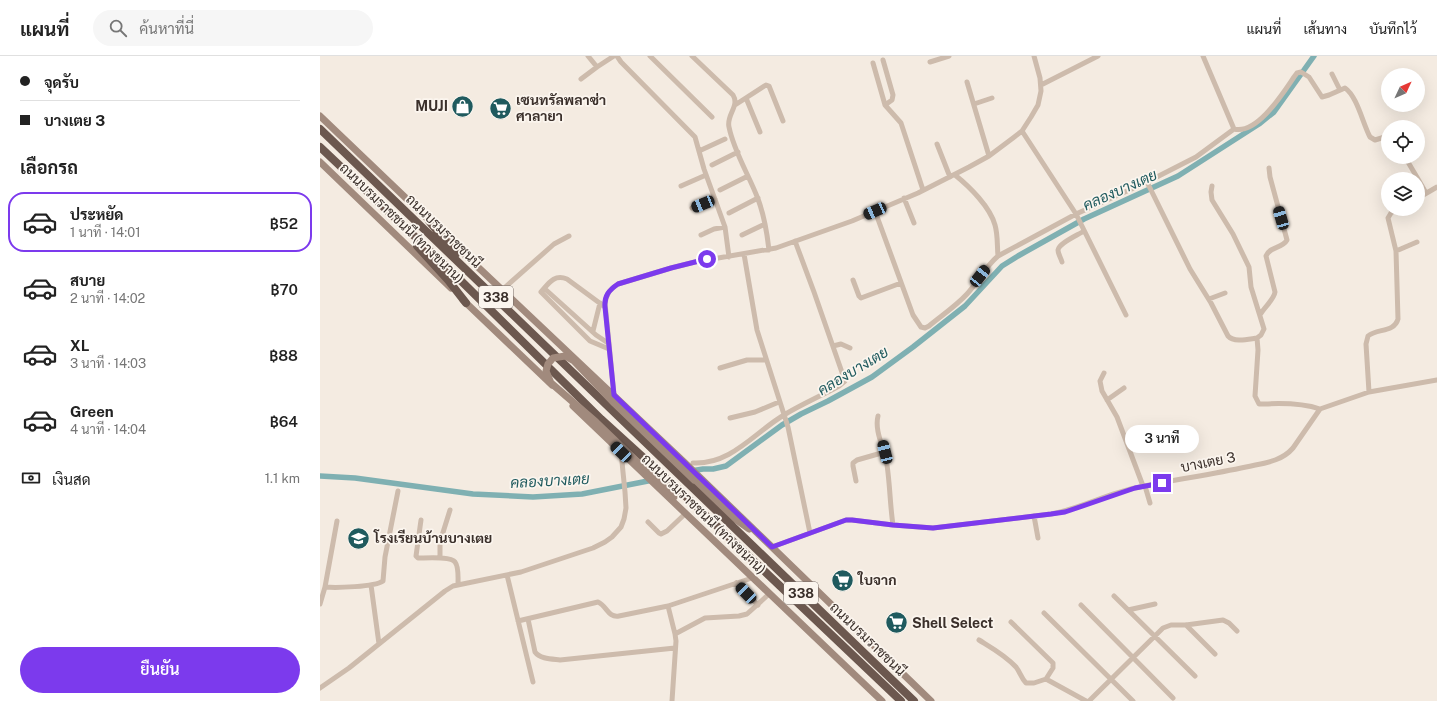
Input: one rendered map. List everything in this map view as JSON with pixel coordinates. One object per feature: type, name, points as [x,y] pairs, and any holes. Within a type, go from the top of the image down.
[{"type":"highway","name":"ถนนบรมราชชนนี","points":[[320,129],[670,467],[694,480],[914,701]]},
{"type":"highway","name":"ถนนบรมราชชนนี","points":[[320,147],[447,267],[602,419],[678,489],[900,701]]},
{"type":"highway","points":[[397,221],[466,303]]},
{"type":"highway","points":[[429,221],[475,278]]},
{"type":"main road","name":"ถนนบรมราชชนนี (ทางขนาน)","points":[[320,116],[684,462],[694,480],[732,517],[770,545],[932,701]]},
{"type":"main road","name":"ถนนบรมราชชนนี (ทางขนาน)","points":[[320,162],[684,514],[882,701]]},
{"type":"main road","points":[[694,480],[614,403],[574,361],[564,356],[553,358],[548,364],[546,371],[552,383],[596,422],[731,552],[754,580]]},
{"type":"street","points":[[588,56],[597,67]]},
{"type":"street","points":[[581,79],[614,56]]},
{"type":"street","points":[[617,56],[621,62],[693,134],[725,227],[729,257]]},
{"type":"street","points":[[650,56],[712,117]]},
{"type":"street","points":[[692,56],[736,99],[728,124],[731,135],[758,198],[765,224],[769,250]]},
{"type":"street","points":[[930,62],[949,56]]},
{"type":"street","points":[[614,395],[605,307],[606,294],[611,288],[618,284],[671,268],[719,257],[729,257],[769,250],[795,241],[852,221],[875,211],[953,176],[990,156],[1022,131],[1038,105],[1041,85],[1034,56]]},
{"type":"street","points":[[1041,85],[1098,56]]},
{"type":"street","points":[[1203,56],[1234,129]]},
{"type":"street","points":[[883,60],[893,95],[892,100],[885,105]]},
{"type":"street","points":[[873,63],[885,105],[901,123],[923,190]]},
{"type":"street","points":[[875,211],[913,315],[919,326],[925,328],[967,294],[998,256],[1077,216],[1147,184],[1196,157],[1234,129],[1243,130],[1249,127],[1279,100],[1297,73],[1301,72],[1309,77],[1322,97],[1345,88],[1350,92],[1370,137],[1376,140],[1381,138]]},
{"type":"street","points":[[1332,74],[1340,90]]},
{"type":"street","points":[[967,82],[990,156]]},
{"type":"street","points":[[735,105],[766,85],[769,86],[783,121]]},
{"type":"street","points":[[746,98],[760,132]]},
{"type":"street","points":[[974,104],[992,98]]},
{"type":"street","points":[[1022,131],[1077,216],[1126,315]]},
{"type":"street","points":[[699,150],[725,139]]},
{"type":"street","points":[[937,144],[953,176],[975,193],[990,214],[995,226],[998,256]]},
{"type":"street","points":[[712,166],[738,152]]},
{"type":"street","points":[[1260,315],[1265,306],[1275,295],[1266,256],[1271,250],[1284,245],[1287,240],[1271,182],[1269,168]]},
{"type":"street","points":[[681,186],[706,175]]},
{"type":"street","points":[[720,190],[748,176]]},
{"type":"street","points":[[1147,184],[1190,269],[1230,339],[1257,338],[1264,330],[1251,287],[1249,267],[1233,234],[1212,200],[1212,186]]},
{"type":"street","points":[[1426,193],[1437,187]]},
{"type":"street","points":[[729,213],[758,198]]},
{"type":"street","points":[[904,198],[914,223]]},
{"type":"street","points":[[692,208],[715,199]]},
{"type":"street","points":[[1369,392],[1366,344],[1368,336],[1374,332],[1393,328],[1398,319],[1396,251],[1388,218],[1389,216]]},
{"type":"street","points":[[742,235],[765,224]]},
{"type":"street","points":[[701,235],[714,229],[725,227]]},
{"type":"street","points":[[1062,262],[1058,248],[1084,231]]},
{"type":"street","points":[[502,290],[554,244],[569,236]]},
{"type":"street","points":[[694,463],[705,462],[729,455],[784,416],[839,386],[844,381],[795,241]]},
{"type":"street","points":[[1396,251],[1417,242]]},
{"type":"street","points":[[744,254],[757,330],[788,427],[810,533]]},
{"type":"street","points":[[605,307],[564,278],[560,277],[553,280],[541,292],[590,341],[609,349]]},
{"type":"street","points":[[853,280],[861,298],[901,283]]},
{"type":"street","points":[[545,289],[608,343]]},
{"type":"street","points":[[1208,299],[1225,293]]},
{"type":"street","points":[[593,331],[600,304]]},
{"type":"street","points":[[566,317],[571,312]]},
{"type":"street","points":[[1257,338],[1258,350],[1255,396],[1259,404],[1299,404],[1320,409],[1369,392],[1437,380]]},
{"type":"street","points":[[832,346],[842,344],[850,348]]},
{"type":"street","points":[[720,368],[747,360],[766,360]]},
{"type":"street","points":[[1104,373],[1100,381],[1100,385],[1117,417],[1150,503]]},
{"type":"street","points":[[1107,400],[1124,388]]},
{"type":"street","points":[[730,418],[756,412],[779,402]]},
{"type":"street","name":"บางเตย 3","points":[[770,545],[840,522],[852,520],[933,528],[1065,512],[1124,491],[1144,486],[1206,476],[1278,460],[1289,454],[1320,409]]},
{"type":"street","points":[[878,416],[878,432],[885,452],[887,464],[893,525]]},
{"type":"street","points":[[320,688],[379,644],[445,591],[458,584],[507,575],[593,548],[605,542],[616,533],[624,519],[626,508],[621,452]]},
{"type":"street","points":[[856,481],[853,463],[857,460],[885,452]]},
{"type":"street","points":[[326,587],[370,585],[383,581],[385,557],[398,492]]},
{"type":"street","points":[[440,558],[440,542],[450,510]]},
{"type":"street","points":[[648,522],[661,534],[684,514]]},
{"type":"street","points":[[1034,516],[1038,538]]},
{"type":"street","points":[[421,520],[416,556],[418,558],[449,558],[456,562],[458,584]]},
{"type":"street","points":[[320,604],[326,587],[337,521]]},
{"type":"street","points":[[507,575],[533,682]]},
{"type":"street","points":[[518,621],[598,602],[602,604],[609,614],[615,617],[668,606],[736,583],[754,580]]},
{"type":"street","points":[[736,583],[758,605]]},
{"type":"street","points":[[370,585],[379,644]]},
{"type":"street","points":[[675,634],[705,618],[743,615],[751,611],[769,594]]},
{"type":"street","points":[[1114,596],[1195,676]]},
{"type":"street","points":[[1128,610],[1155,604]]},
{"type":"street","points":[[1081,605],[1173,698]]},
{"type":"street","points":[[668,606],[675,634],[672,701]]},
{"type":"street","points":[[1044,613],[1133,701]]},
{"type":"street","points":[[528,619],[535,652],[544,657],[560,660],[675,648]]},
{"type":"street","points":[[1046,679],[1087,701],[1132,657],[1167,626],[1223,620],[1229,623],[1237,631]]},
{"type":"street","points":[[979,640],[999,651],[1008,659],[1016,667],[1026,683],[1034,683],[1046,679],[1053,668],[1053,662],[1011,622]]},
{"type":"street","points":[[1186,625],[1215,654]]},
{"type":"waterway","name":"คลองบางเตย","points":[[691,471],[726,466],[782,425],[872,377],[965,306],[1002,266],[1084,219],[1178,176],[1259,124],[1274,112],[1314,56]]},
{"type":"waterway","name":"คลองบางเตย","points":[[320,476],[355,478],[473,494],[533,497],[582,494],[653,480]]},
{"type":"place","name":"MUJI","points":[[463,106]]},
{"type":"place","name":"เซนทรัลพลาซ่า ศาลายา","points":[[500,108]]},
{"type":"place","name":"โรงเรียนบ้านบางเตย","points":[[359,538]]},
{"type":"place","name":"ใบจาก","points":[[842,580]]},
{"type":"place","name":"Shell Select","points":[[896,623]]},
{"type":"route","points":[[707,259],[618,284],[611,288],[606,294],[605,307],[614,395],[772,547],[846,520],[933,528],[1065,512],[1124,491],[1162,483]]}]
